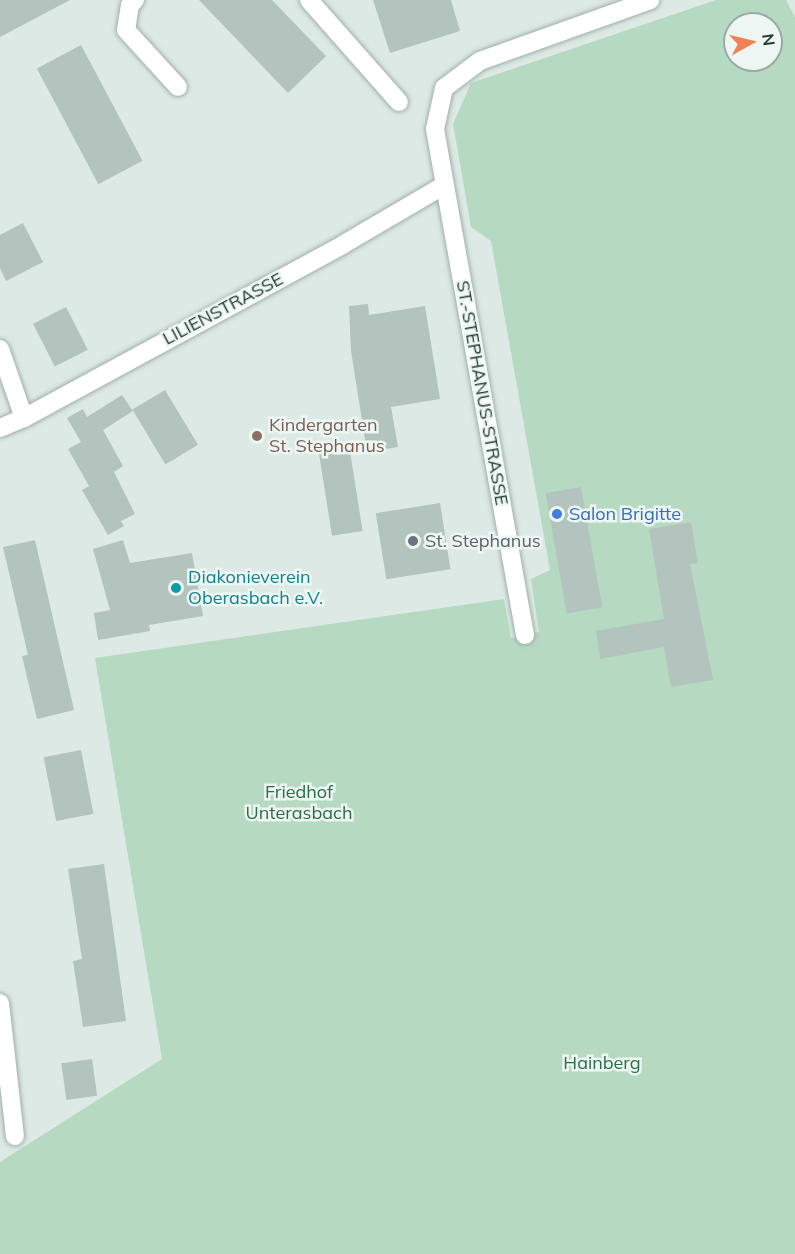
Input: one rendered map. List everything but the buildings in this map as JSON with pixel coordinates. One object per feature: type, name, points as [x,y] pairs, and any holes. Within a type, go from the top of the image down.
[{"type":"street","points":[[135,0],[130,4],[126,30],[178,87]]},
{"type":"street","points":[[309,0],[399,102]]},
{"type":"street","name":"ST.-STEPHANUS-STRASSE","points":[[525,635],[443,186],[435,129],[444,88],[480,61],[650,0]]},
{"type":"street","name":"LILIENSTRASSE","points":[[0,428],[24,418],[344,244],[443,186]]},
{"type":"street","points":[[0,349],[24,418]]},
{"type":"street","points":[[0,1002],[15,1136]]},
{"type":"green space","points":[[716,0],[786,0],[795,17],[795,1254],[0,1254],[0,1162],[162,1059],[95,658],[504,599],[511,638],[539,632],[531,579],[550,570],[491,241],[471,227],[453,124],[471,83]]},
{"type":"place","name":"Kindergarten St. Stephanus","points":[[257,436]]},
{"type":"place","name":"Salon Brigitte","points":[[557,514]]},
{"type":"place","name":"St. Stephanus","points":[[413,541]]},
{"type":"place","name":"Diakonieverein Oberasbach e.V.","points":[[176,588]]},
{"type":"park label","name":"Friedhof Unterasbach","points":[[299,803]]},
{"type":"park label","name":"Hainberg","points":[[602,1063]]}]
